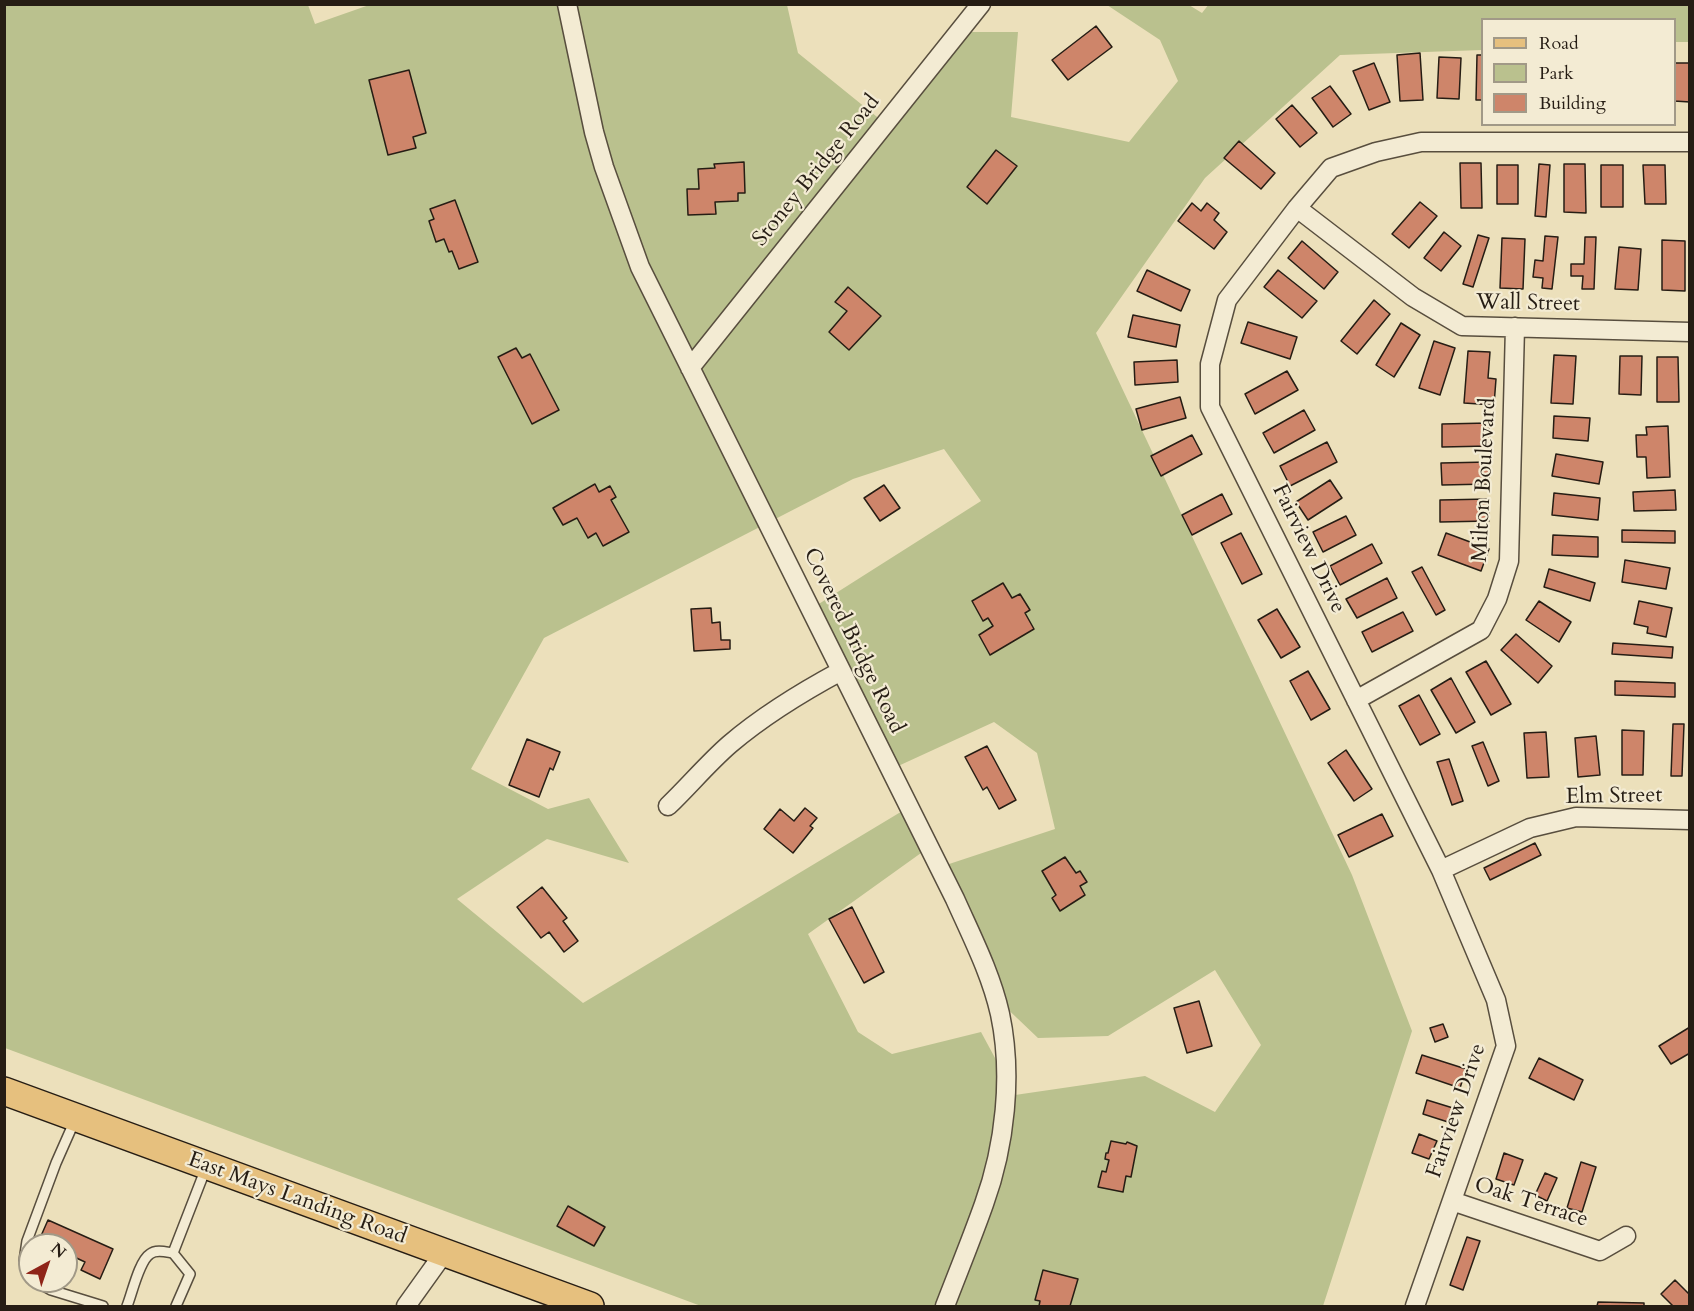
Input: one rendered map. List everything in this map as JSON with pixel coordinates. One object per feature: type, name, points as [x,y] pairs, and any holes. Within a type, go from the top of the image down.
[{"type":"main road","name":"East Mays Landing Road","points":[[4,1091],[590,1306]]},
{"type":"street","name":"Covered Bridge Road","points":[[567,4],[594,132],[604,167],[640,267],[955,899],[986,968],[1000,1014],[1007,1097],[1003,1123],[985,1202],[945,1306]]},
{"type":"street","name":"Stoney Bridge Road","points":[[690,368],[981,4]]},
{"type":"street","name":"Fairview Drive","points":[[1415,1306],[1506,1046],[1496,1000],[1441,870],[1210,407],[1210,364],[1227,300],[1297,208],[1331,168],[1376,152],[1421,141],[1689,142]]},
{"type":"street","name":"Wall Street","points":[[1297,208],[1413,297],[1462,326],[1689,332]]},
{"type":"street","name":"Milton Boulevard","points":[[1356,700],[1481,630],[1497,599],[1509,561],[1515,327]]},
{"type":"street","points":[[668,806],[744,733],[786,702],[842,671]]},
{"type":"street","name":"Elm Street","points":[[1441,870],[1530,828],[1576,817],[1689,820]]},
{"type":"street","name":"Oak Terrace","points":[[1452,1202],[1600,1251],[1626,1236]]},
{"type":"street","points":[[406,1306],[444,1253]]},
{"type":"lane","points":[[30,1233],[76,1117]]},
{"type":"lane","points":[[173,1253],[207,1166]]},
{"type":"lane","points":[[127,1306],[143,1261],[150,1253],[158,1251],[173,1253],[190,1274],[176,1306]]},
{"type":"lane","points":[[61,1293],[103,1306]]},
{"type":"green space","points":[[372,4],[787,5],[798,53],[887,125],[962,32],[1018,32],[1011,117],[1129,142],[1178,81],[1160,40],[1107,5],[1189,5],[1202,13],[1209,4],[1689,5],[1689,42],[1676,42],[1676,18],[1481,18],[1481,50],[1340,55],[1205,178],[1096,333],[1352,875],[1412,1031],[1323,1306],[701,1306],[5,1048],[4,5],[308,5],[315,24]],"holes":[[[944,449],[981,501],[814,607],[896,767],[994,722],[1037,753],[1055,829],[937,868],[996,998],[1038,1038],[1108,1036],[1215,970],[1261,1045],[1215,1112],[1145,1076],[1015,1095],[981,1032],[892,1054],[858,1032],[808,934],[928,848],[909,807],[583,1003],[457,899],[547,839],[629,863],[589,798],[548,809],[471,769],[544,638],[853,479]]]},
{"type":"building","points":[[1096,26],[1112,47],[1068,80],[1052,60]]},
{"type":"building","points":[[1420,53],[1423,100],[1400,101],[1397,55]]},
{"type":"building","points":[[1477,55],[1481,55],[1481,100],[1476,100]]},
{"type":"building","points":[[1439,57],[1461,58],[1459,99],[1437,98]]},
{"type":"building","points":[[1374,63],[1390,102],[1369,110],[1353,71]]},
{"type":"building","points":[[1676,63],[1690,63],[1690,102],[1676,101]]},
{"type":"building","points":[[409,70],[426,133],[413,137],[416,148],[388,155],[369,80]]},
{"type":"building","points":[[1330,86],[1351,114],[1333,127],[1312,98]]},
{"type":"building","points":[[1292,105],[1317,133],[1300,147],[1276,119]]},
{"type":"building","points":[[1239,141],[1275,173],[1261,189],[1224,158]]},
{"type":"building","points":[[996,150],[1017,166],[987,204],[967,187]]},
{"type":"building","points":[[744,162],[745,193],[738,193],[738,201],[715,202],[716,214],[688,215],[687,189],[699,189],[698,169],[715,168],[714,164]]},
{"type":"building","points":[[1460,163],[1481,163],[1482,208],[1461,208]]},
{"type":"building","points":[[1539,164],[1550,165],[1546,217],[1535,216]]},
{"type":"building","points":[[1564,164],[1585,164],[1586,213],[1564,212]]},
{"type":"building","points":[[1497,165],[1518,165],[1518,204],[1497,204]]},
{"type":"building","points":[[1601,165],[1623,165],[1623,207],[1601,207]]},
{"type":"building","points":[[1643,165],[1665,165],[1666,204],[1645,204]]},
{"type":"building","points":[[455,200],[478,262],[459,269],[444,239],[436,242],[429,221],[434,219],[430,209]]},
{"type":"building","points":[[1420,202],[1437,216],[1409,248],[1392,234]]},
{"type":"building","points":[[1192,203],[1201,211],[1207,203],[1219,213],[1214,220],[1227,232],[1214,249],[1178,221]]},
{"type":"building","points":[[1444,232],[1461,246],[1441,271],[1424,258]]},
{"type":"building","points":[[1478,235],[1489,238],[1473,287],[1463,284]]},
{"type":"building","points":[[1545,236],[1558,237],[1552,289],[1542,288],[1543,278],[1533,277],[1535,260],[1543,261]]},
{"type":"building","points":[[1585,237],[1596,237],[1594,289],[1582,289],[1583,276],[1571,276],[1571,264],[1584,264]]},
{"type":"building","points":[[1502,238],[1525,239],[1523,289],[1500,288]]},
{"type":"building","points":[[1662,240],[1685,241],[1685,291],[1662,290]]},
{"type":"building","points":[[1302,241],[1338,272],[1324,289],[1288,258]]},
{"type":"building","points":[[1619,247],[1641,249],[1638,290],[1615,289]]},
{"type":"building","points":[[1147,270],[1190,290],[1181,311],[1137,291]]},
{"type":"building","points":[[1278,270],[1317,301],[1302,318],[1264,287]]},
{"type":"building","points":[[848,287],[881,316],[849,350],[829,332],[847,311],[835,302]]},
{"type":"building","points":[[1374,300],[1390,314],[1357,354],[1341,341]]},
{"type":"building","points":[[1133,315],[1180,325],[1176,347],[1128,337]]},
{"type":"building","points":[[1248,322],[1297,337],[1290,359],[1241,343]]},
{"type":"building","points":[[1401,323],[1420,335],[1394,377],[1376,365]]},
{"type":"building","points":[[1434,341],[1455,348],[1440,395],[1419,388]]},
{"type":"building","points":[[516,348],[522,358],[530,354],[559,410],[532,424],[498,357]]},
{"type":"building","points":[[1468,351],[1490,352],[1488,378],[1496,379],[1494,405],[1464,403]]},
{"type":"building","points":[[1554,355],[1576,356],[1573,404],[1551,403]]},
{"type":"building","points":[[1620,356],[1642,356],[1641,395],[1619,394]]},
{"type":"building","points":[[1657,357],[1678,357],[1679,402],[1657,402]]},
{"type":"building","points":[[1177,360],[1178,382],[1135,385],[1134,362]]},
{"type":"building","points":[[1287,371],[1298,390],[1255,414],[1245,394]]},
{"type":"building","points":[[1180,397],[1186,418],[1142,430],[1136,409]]},
{"type":"building","points":[[1304,410],[1315,430],[1274,453],[1263,433]]},
{"type":"building","points":[[1554,416],[1590,418],[1588,441],[1553,438]]},
{"type":"building","points":[[1489,423],[1490,446],[1442,447],[1442,424]]},
{"type":"building","points":[[1668,426],[1670,477],[1647,478],[1646,457],[1637,457],[1636,435],[1647,435],[1646,427]]},
{"type":"building","points":[[1192,435],[1202,454],[1161,476],[1151,456]]},
{"type":"building","points":[[1327,442],[1337,462],[1290,486],[1280,466]]},
{"type":"building","points":[[1556,454],[1603,462],[1599,484],[1552,476]]},
{"type":"building","points":[[1489,462],[1489,484],[1442,485],[1441,463]]},
{"type":"building","points":[[1330,480],[1342,498],[1308,520],[1296,502]]},
{"type":"building","points":[[595,484],[599,492],[610,486],[616,497],[611,500],[629,532],[603,546],[596,533],[588,538],[577,518],[563,525],[553,508]]},
{"type":"building","points":[[884,485],[900,508],[880,521],[864,498]]},
{"type":"building","points":[[1675,490],[1676,510],[1634,511],[1633,492]]},
{"type":"building","points":[[1554,493],[1600,498],[1598,520],[1552,515]]},
{"type":"building","points":[[1222,494],[1232,514],[1192,535],[1182,515]]},
{"type":"building","points":[[1489,499],[1489,521],[1440,522],[1440,500]]},
{"type":"building","points":[[1346,516],[1356,535],[1323,552],[1313,532]]},
{"type":"building","points":[[1622,530],[1675,531],[1675,543],[1622,542]]},
{"type":"building","points":[[1241,533],[1262,574],[1242,584],[1221,543]]},
{"type":"building","points":[[1446,533],[1489,549],[1481,571],[1438,555]]},
{"type":"building","points":[[1553,535],[1598,537],[1598,557],[1552,555]]},
{"type":"building","points":[[1372,544],[1382,563],[1340,585],[1330,566]]},
{"type":"building","points":[[1625,560],[1670,568],[1666,589],[1622,582]]},
{"type":"building","points":[[1422,567],[1445,610],[1436,615],[1412,572]]},
{"type":"building","points":[[1549,569],[1595,583],[1590,601],[1544,587]]},
{"type":"building","points":[[1387,578],[1397,598],[1357,618],[1346,599]]},
{"type":"building","points":[[1003,583],[1012,598],[1020,594],[1030,610],[1025,613],[1034,629],[990,655],[979,635],[993,626],[988,618],[983,621],[972,601]]},
{"type":"building","points":[[1539,601],[1571,622],[1559,642],[1526,620]]},
{"type":"building","points":[[1639,601],[1672,608],[1666,637],[1647,633],[1648,627],[1634,624]]},
{"type":"building","points":[[711,608],[712,623],[720,622],[721,640],[730,640],[730,649],[694,651],[691,609]]},
{"type":"building","points":[[1277,609],[1300,647],[1281,658],[1258,620]]},
{"type":"building","points":[[1403,612],[1413,631],[1372,652],[1362,632]]},
{"type":"building","points":[[1516,634],[1552,666],[1538,683],[1501,650]]},
{"type":"building","points":[[1613,643],[1673,647],[1672,658],[1612,654]]},
{"type":"building","points":[[1486,661],[1511,704],[1491,715],[1466,672]]},
{"type":"building","points":[[1308,671],[1330,709],[1311,720],[1290,681]]},
{"type":"building","points":[[1451,678],[1475,722],[1456,733],[1431,690]]},
{"type":"building","points":[[1615,681],[1675,683],[1675,697],[1615,695]]},
{"type":"building","points":[[1419,695],[1440,734],[1420,745],[1399,706]]},
{"type":"building","points":[[1673,724],[1684,724],[1682,776],[1671,776]]},
{"type":"building","points":[[1622,730],[1644,731],[1643,775],[1622,775]]},
{"type":"building","points":[[1546,732],[1549,777],[1527,778],[1524,733]]},
{"type":"building","points":[[1596,736],[1600,775],[1578,777],[1575,738]]},
{"type":"building","points":[[527,739],[560,752],[553,770],[550,768],[539,797],[509,785]]},
{"type":"building","points":[[1483,742],[1499,781],[1488,786],[1472,746]]},
{"type":"building","points":[[987,746],[1016,800],[999,809],[987,787],[983,790],[965,757]]},
{"type":"building","points":[[1346,750],[1372,789],[1354,801],[1328,763]]},
{"type":"building","points":[[1449,759],[1463,801],[1452,805],[1437,762]]},
{"type":"building","points":[[805,808],[817,818],[810,826],[813,828],[793,853],[764,829],[780,809],[794,821]]},
{"type":"building","points":[[1382,814],[1393,836],[1349,857],[1338,835]]},
{"type":"building","points":[[1535,843],[1541,855],[1490,880],[1484,868]]},
{"type":"building","points":[[1065,857],[1076,873],[1080,871],[1087,882],[1080,886],[1085,895],[1060,911],[1052,898],[1056,895],[1042,871]]},
{"type":"building","points":[[542,887],[567,918],[563,921],[578,941],[564,952],[549,932],[541,938],[517,907]]},
{"type":"building","points":[[852,907],[884,972],[864,983],[829,919]]},
{"type":"building","points":[[1199,1001],[1212,1046],[1187,1053],[1174,1008]]},
{"type":"building","points":[[1443,1024],[1448,1037],[1435,1042],[1430,1028]]},
{"type":"building","points":[[1690,1027],[1690,1053],[1671,1064],[1659,1046]]},
{"type":"building","points":[[1422,1055],[1466,1069],[1460,1088],[1416,1073]]},
{"type":"building","points":[[1539,1058],[1583,1080],[1574,1100],[1529,1078]]},
{"type":"building","points":[[1427,1100],[1453,1108],[1448,1122],[1423,1114]]},
{"type":"building","points":[[1419,1134],[1437,1141],[1429,1159],[1412,1153]]},
{"type":"building","points":[[1111,1141],[1126,1144],[1127,1142],[1137,1146],[1131,1177],[1126,1176],[1123,1192],[1098,1187],[1102,1171],[1106,1172],[1109,1160],[1105,1159]]},
{"type":"building","points":[[1504,1153],[1523,1160],[1514,1185],[1496,1179]]},
{"type":"building","points":[[1581,1162],[1596,1167],[1582,1212],[1567,1208]]},
{"type":"building","points":[[1545,1173],[1557,1178],[1547,1201],[1535,1195]]},
{"type":"building","points":[[568,1206],[605,1227],[594,1246],[557,1226]]},
{"type":"building","points":[[48,1220],[77,1233],[42,1233]]},
{"type":"building","points":[[78,1233],[113,1249],[100,1279],[81,1270],[85,1262],[78,1259]]},
{"type":"building","points":[[1467,1237],[1480,1241],[1463,1290],[1450,1285]]},
{"type":"building","points":[[1043,1270],[1078,1279],[1070,1306],[1039,1306],[1040,1301],[1035,1300]]},
{"type":"building","points":[[1675,1280],[1690,1295],[1690,1306],[1673,1306],[1661,1294]]},
{"type":"building","points":[[1598,1302],[1644,1303],[1644,1306],[1597,1306]]}]
